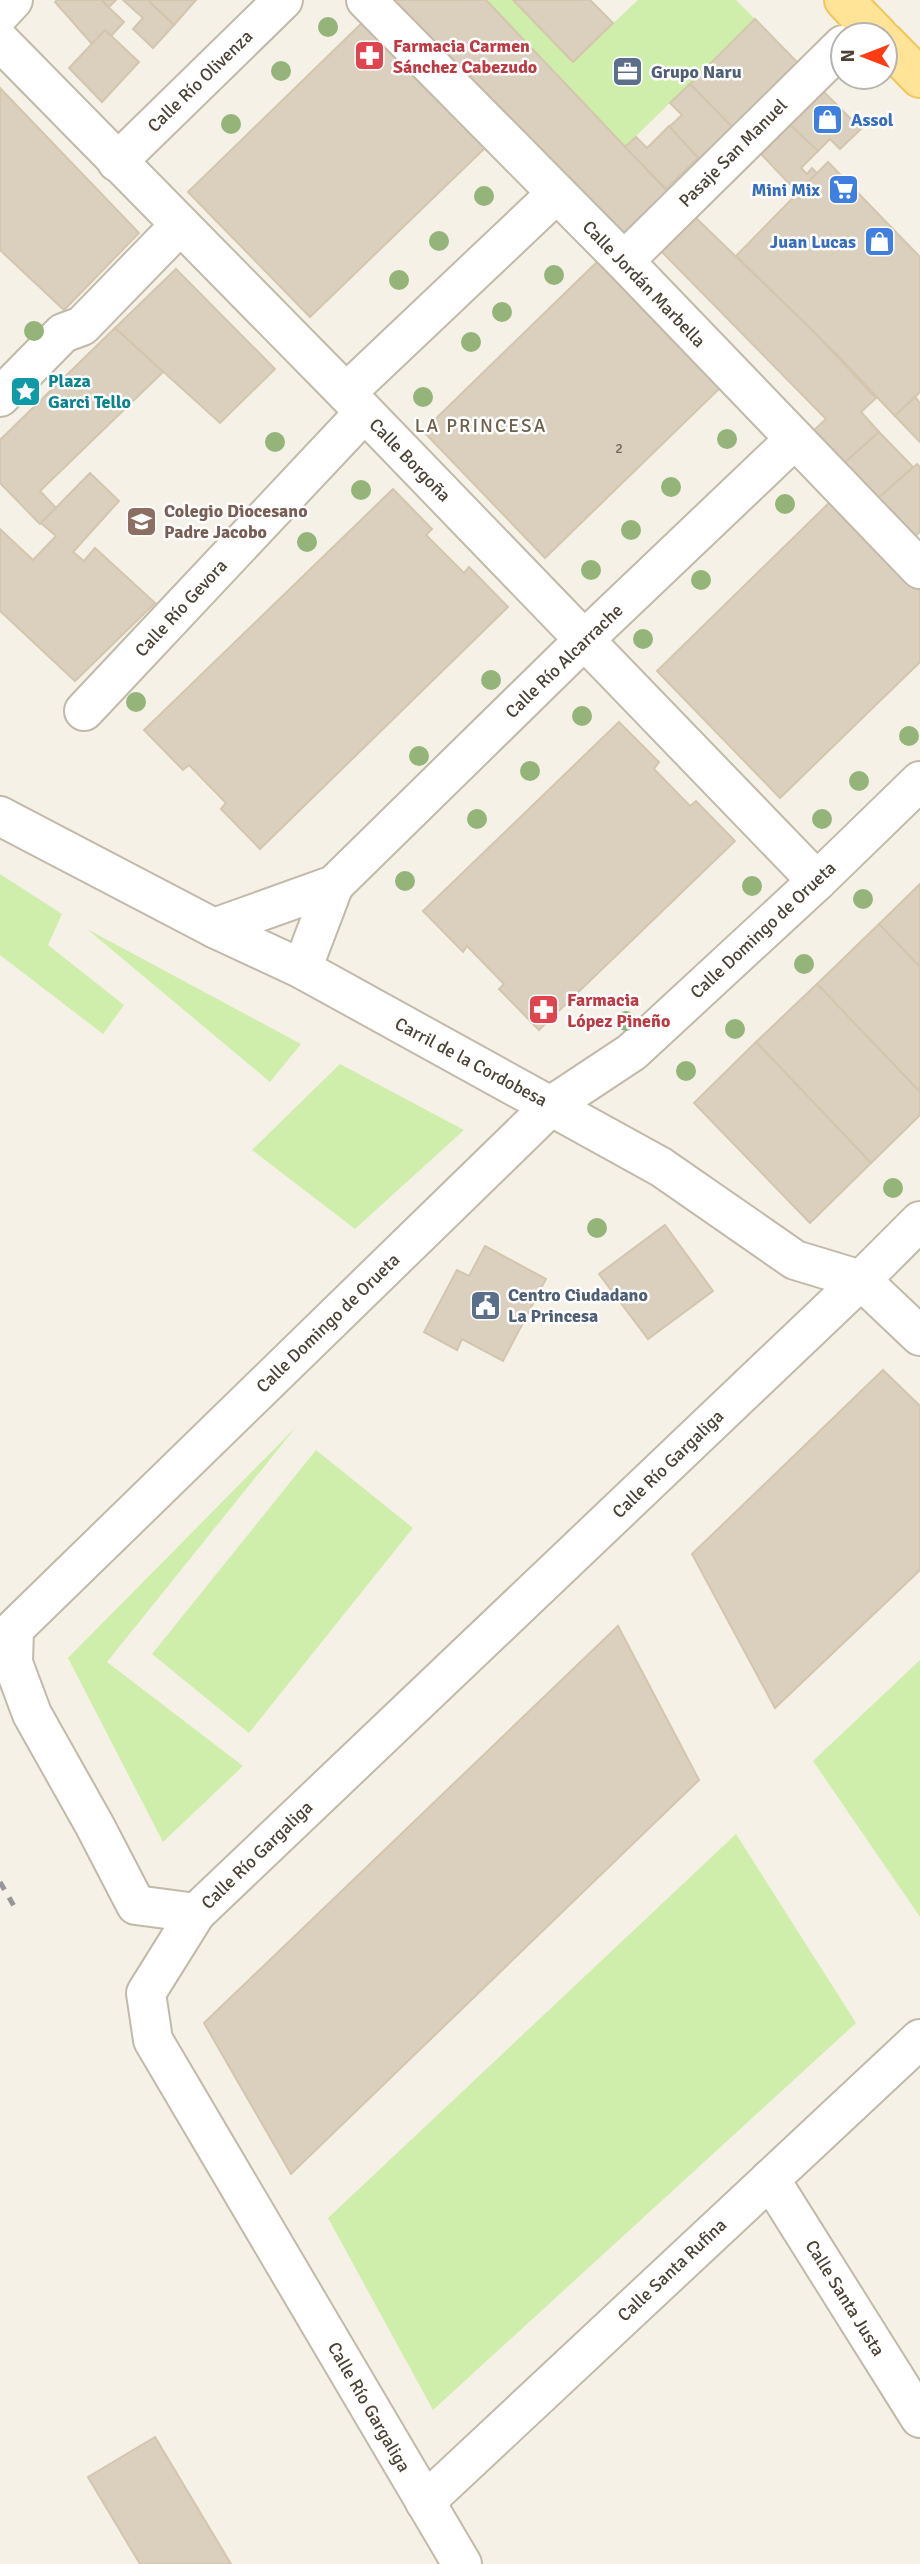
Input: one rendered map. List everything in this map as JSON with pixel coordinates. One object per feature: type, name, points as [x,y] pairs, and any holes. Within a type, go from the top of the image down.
[{"type":"main road","points":[[899,61],[920,78]]},
{"type":"street","points":[[0,14],[13,0]]},
{"type":"street","name":"Calle Río Olivenza","points":[[117,162],[283,0]]},
{"type":"street","name":"Calle Jordán Marbella","points":[[366,0],[624,261],[920,569]]},
{"type":"street","name":"Calle Borgoña","points":[[0,41],[817,881]]},
{"type":"street","name":"Pasaje San Manuel","points":[[624,261],[829,62]]},
{"type":"street","name":"Calle Río Gevora","points":[[84,711],[355,403],[556,194]]},
{"type":"street","points":[[0,397],[63,333],[82,326],[180,225]]},
{"type":"street","name":"Calle Río Alcarrache","points":[[214,928],[334,885],[584,640],[795,439]]},
{"type":"street","name":"Calle Domingo de Orueta","points":[[196,1913],[136,1905],[32,1714],[13,1663],[14,1629],[552,1105],[632,1052],[817,881],[920,781]]},
{"type":"street","name":"Carril de la Cordobesa","points":[[0,816],[214,928],[303,969],[552,1105],[661,1167],[795,1260],[861,1280],[920,1336]]},
{"type":"street","name":"Calle Río Alcarrache","points":[[303,969],[334,885]]},
{"type":"street","name":"Calle Río Gargaliga","points":[[462,2564],[153,2040],[146,1993],[196,1913],[920,1221]]},
{"type":"street","name":"Calle Santa Rufina","points":[[425,2502],[920,2039]]},
{"type":"street","name":"Calle Santa Justa","points":[[770,2179],[920,2418]]},
{"type":"green space","name":"Grupo Naru","points":[[486,0],[513,0],[573,61],[638,0],[736,0],[755,19],[625,147]]},
{"type":"green space","points":[[0,874],[62,914],[48,945],[124,1005],[103,1034],[0,955]]},
{"type":"green space","points":[[87,929],[301,1044],[270,1082]]},
{"type":"green space","points":[[340,1064],[464,1130],[355,1229],[252,1150]]},
{"type":"green space","points":[[296,1427],[107,1662],[243,1766],[163,1842],[68,1658]]},
{"type":"green space","points":[[316,1450],[413,1528],[249,1733],[152,1654]]},
{"type":"green space","points":[[920,1660],[920,1917],[813,1761]]},
{"type":"green space","points":[[736,1834],[856,2023],[433,2410],[328,2218]]},
{"type":"building","points":[[101,0],[124,22],[111,36],[105,30],[92,44],[55,2]]},
{"type":"building","points":[[101,0],[116,0],[109,7]]},
{"type":"building","points":[[123,0],[148,0],[174,25],[153,48],[133,29],[143,18]]},
{"type":"building","points":[[148,0],[196,0],[174,25]]},
{"type":"building","points":[[388,0],[486,0],[669,193],[623,240]]},
{"type":"building","points":[[513,0],[590,0],[613,23],[573,62]]},
{"type":"building","points":[[755,19],[798,63],[733,128],[690,84]]},
{"type":"building","points":[[364,21],[486,147],[310,317],[188,192]]},
{"type":"building","points":[[105,30],[139,62],[102,102],[69,68]]},
{"type":"building","points":[[690,84],[733,128],[701,161],[669,127],[682,115],[670,103]]},
{"type":"building","points":[[0,88],[139,233],[64,310],[0,250]]},
{"type":"building","points":[[822,92],[861,129],[840,149],[830,139],[818,151],[789,124]]},
{"type":"building","points":[[789,124],[818,151],[801,168],[807,174],[812,168],[817,173],[798,193],[760,153]]},
{"type":"building","points":[[669,126],[698,158],[666,189],[625,147],[636,137],[647,148]]},
{"type":"building","points":[[828,162],[920,257],[920,392],[895,416],[736,256]]},
{"type":"building","points":[[695,217],[815,333],[876,398],[861,412],[879,432],[842,465],[811,433],[826,419],[660,250]]},
{"type":"building","points":[[598,261],[721,387],[545,558],[423,431]]},
{"type":"building","points":[[176,269],[275,369],[220,423],[115,328]]},
{"type":"building","points":[[115,328],[163,372],[40,491],[56,508],[40,524],[0,483],[0,440]]},
{"type":"building","points":[[915,397],[920,403],[920,442],[895,416]]},
{"type":"building","points":[[879,432],[913,467],[876,500],[842,465]]},
{"type":"building","points":[[917,464],[920,467],[920,532],[913,538],[876,500]]},
{"type":"building","points":[[90,473],[119,501],[73,552],[84,561],[95,548],[155,603],[75,681],[0,611],[0,529],[33,560],[56,536],[41,523]]},
{"type":"building","points":[[393,489],[432,529],[426,535],[464,573],[469,567],[508,607],[260,849],[221,809],[226,803],[189,765],[183,770],[144,730]]},
{"type":"building","points":[[832,500],[920,590],[920,662],[780,798],[657,671]]},
{"type":"building","points":[[619,722],[659,762],[654,769],[690,806],[696,801],[735,841],[539,1030],[499,989],[504,984],[467,946],[463,952],[423,911]]},
{"type":"building","points":[[920,884],[920,967],[879,924]]},
{"type":"building","points":[[879,924],[920,967],[920,1092],[817,984]]},
{"type":"building","points":[[817,984],[920,1092],[920,1115],[871,1163],[756,1042]]},
{"type":"building","points":[[756,1042],[871,1163],[810,1223],[694,1103]]},
{"type":"building","points":[[665,1225],[713,1291],[648,1339],[599,1274]]},
{"type":"building","name":"Centro Ciudadano La Princesa","points":[[485,1246],[546,1279],[503,1361],[462,1339],[457,1350],[424,1332],[457,1270],[469,1276]]},
{"type":"building","points":[[883,1370],[920,1406],[920,1570],[775,1708],[692,1554]]},
{"type":"building","points":[[618,1626],[699,1780],[291,2174],[204,2023]]},
{"type":"building","points":[[155,2437],[231,2564],[140,2564],[88,2477]]},
{"type":"railway","points":[[0,1882],[18,1913]]},
{"type":"place","name":"Farmacia Carmen Sánchez Cabezudo","points":[[370,56]]},
{"type":"place","name":"Grupo Naru","points":[[628,72]]},
{"type":"place","name":"Assol","points":[[828,120]]},
{"type":"place","name":"Mini Mix","points":[[843,190]]},
{"type":"place","name":"Juan Lucas","points":[[879,242]]},
{"type":"place","name":"Plaza Garci Tello","points":[[25,391]]},
{"type":"place","name":"Colegio Diocesano Padre Jacobo","points":[[141,521]]},
{"type":"place","name":"Farmacia López Pineño","points":[[544,1010]]},
{"type":"place","name":"Centro Ciudadano La Princesa","points":[[485,1305]]},
{"type":"district","name":"LA PRINCESA","points":[[481,426]]}]
